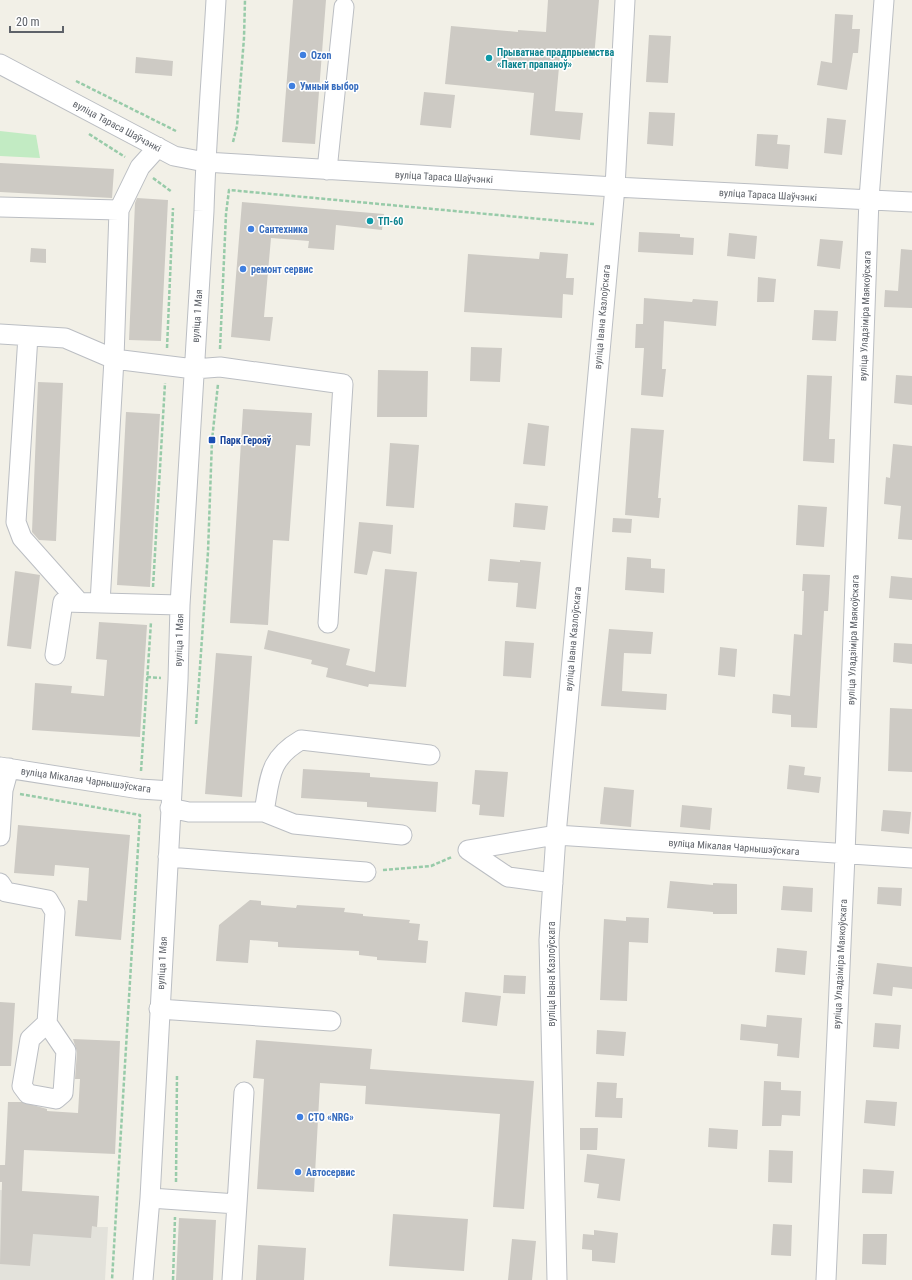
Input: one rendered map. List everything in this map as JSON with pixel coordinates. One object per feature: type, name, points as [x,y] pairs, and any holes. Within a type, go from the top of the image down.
[{"type":"street","name":"вуліца 1 Мая","points":[[143,1280],[150,1198],[180,605],[192,437],[194,369],[204,211],[205,162],[209,123],[216,0]]},
{"type":"street","name":"вуліца Івана Казлоўскага","points":[[557,1280],[549,940],[556,835],[610,226],[615,187],[625,0]]},
{"type":"street","name":"вуліца Уладзіміра Маякоўскага","points":[[826,1280],[845,854],[869,199],[884,0]]},
{"type":"street","points":[[327,170],[344,7]]},
{"type":"street","name":"вуліца Тараса Шаўчэнкі","points":[[0,64],[174,156],[205,162],[615,187],[912,202]]},
{"type":"street","points":[[100,603],[114,359],[119,210],[140,167],[158,147]]},
{"type":"street","points":[[0,207],[119,210]]},
{"type":"street","points":[[0,334],[65,338],[114,359],[194,369],[220,367],[343,384],[328,623]]},
{"type":"street","points":[[28,336],[16,522],[22,538],[79,602]]},
{"type":"street","points":[[55,655],[62,602],[180,605]]},
{"type":"street","points":[[402,835],[294,824],[264,812],[272,768],[288,748],[301,740],[430,755]]},
{"type":"street","points":[[0,836],[4,767]]},
{"type":"street","name":"вуліца Мікалая Чарнышэўскага","points":[[4,767],[140,789],[171,799],[189,812],[264,812]]},
{"type":"street","name":"вуліца Мікалая Чарнышэўскага","points":[[468,850],[556,835],[912,858]]},
{"type":"street","points":[[468,850],[508,877],[553,884]]},
{"type":"street","points":[[168,858],[366,872]]},
{"type":"street","points":[[0,883],[6,892],[48,900],[55,912],[47,1023]]},
{"type":"street","points":[[159,1009],[331,1021]]},
{"type":"street","points":[[232,1280],[244,1092]]},
{"type":"street","points":[[150,1198],[237,1204]]},
{"type":"path","points":[[232,142],[237,126],[244,38],[245,0]]},
{"type":"path","points":[[69,78],[176,131]]},
{"type":"path","points":[[89,133],[140,167],[172,192]]},
{"type":"path","points":[[220,367],[228,190],[610,226]]},
{"type":"path","points":[[141,773],[166,366],[173,208]]},
{"type":"path","points":[[3,790],[140,815],[112,1280]]},
{"type":"path","points":[[366,872],[431,866],[468,850]]},
{"type":"shaded area","points":[[0,1190],[99,1196],[97,1227],[108,1227],[105,1280],[0,1280]]},
{"type":"green space","points":[[0,131],[36,135],[40,158],[0,156]]},
{"type":"building","points":[[293,0],[326,0],[315,144],[282,142]]},
{"type":"building","points":[[548,0],[599,0],[594,58],[560,56],[555,111],[583,113],[580,140],[530,135],[534,93],[445,84],[451,26],[518,32],[518,30],[546,32]]},
{"type":"building","points":[[835,14],[853,15],[852,29],[860,29],[858,53],[853,53],[847,90],[817,85],[821,61],[832,63]]},
{"type":"building","points":[[649,35],[671,36],[668,83],[646,82]]},
{"type":"building","points":[[136,57],[173,61],[172,76],[135,73]]},
{"type":"building","points":[[424,92],[455,95],[451,128],[420,125]]},
{"type":"building","points":[[649,112],[675,113],[673,146],[647,144]]},
{"type":"building","points":[[827,118],[846,120],[842,155],[824,153]]},
{"type":"building","points":[[757,134],[778,135],[777,144],[790,145],[788,169],[755,166]]},
{"type":"building","points":[[0,163],[114,169],[112,198],[0,192]]},
{"type":"building","points":[[137,198],[168,200],[161,341],[129,340],[135,203]]},
{"type":"building","points":[[242,202],[384,214],[382,230],[336,225],[334,250],[308,248],[309,241],[271,238],[264,317],[273,317],[270,341],[231,337]]},
{"type":"building","points":[[639,232],[680,234],[680,237],[694,238],[693,255],[638,252]]},
{"type":"building","points":[[729,233],[757,236],[755,259],[727,256]]},
{"type":"building","points":[[820,239],[843,241],[840,269],[817,266]]},
{"type":"building","points":[[31,248],[46,249],[46,263],[30,262]]},
{"type":"building","points":[[901,249],[912,250],[912,308],[884,307],[885,290],[898,291]]},
{"type":"building","points":[[540,252],[568,254],[566,278],[574,278],[573,295],[563,294],[562,318],[464,312],[468,254],[539,259]]},
{"type":"building","points":[[758,277],[776,279],[774,302],[757,302]]},
{"type":"building","points":[[644,298],[692,302],[693,299],[718,301],[716,326],[664,321],[662,369],[666,369],[663,397],[641,395],[644,348],[635,348],[636,324],[643,324]]},
{"type":"building","points":[[814,310],[838,311],[836,341],[812,340]]},
{"type":"building","points":[[471,347],[502,348],[500,382],[470,381]]},
{"type":"building","points":[[378,370],[428,371],[427,417],[377,417]]},
{"type":"building","points":[[807,375],[832,376],[829,439],[835,439],[834,463],[803,461]]},
{"type":"building","points":[[896,375],[912,376],[912,405],[894,403]]},
{"type":"building","points":[[38,382],[63,383],[56,541],[39,540],[32,532]]},
{"type":"building","points":[[243,409],[312,413],[310,446],[296,445],[289,541],[273,540],[268,625],[230,623]]},
{"type":"building","points":[[126,412],[160,414],[150,587],[117,585]]},
{"type":"building","points":[[528,423],[549,426],[545,466],[523,464]]},
{"type":"building","points":[[631,428],[664,430],[658,498],[661,498],[659,518],[625,515]]},
{"type":"building","points":[[390,443],[419,445],[414,508],[386,506]]},
{"type":"building","points":[[893,444],[912,446],[912,540],[898,539],[901,506],[884,504],[886,477],[890,478]]},
{"type":"building","points":[[515,503],[548,506],[545,530],[513,527]]},
{"type":"building","points":[[798,505],[827,507],[824,547],[796,545]]},
{"type":"building","points":[[613,518],[632,519],[631,533],[612,532]]},
{"type":"building","points":[[359,522],[393,525],[391,554],[373,551],[367,575],[354,573]]},
{"type":"building","points":[[627,557],[651,559],[651,568],[665,569],[664,593],[625,590]]},
{"type":"building","points":[[490,559],[520,562],[520,560],[541,562],[536,609],[516,607],[518,583],[488,581]]},
{"type":"building","points":[[385,569],[417,572],[406,687],[369,684],[368,687],[326,677],[328,668],[311,664],[312,660],[264,649],[268,630],[350,649],[346,665],[375,672]]},
{"type":"building","points":[[15,571],[40,575],[31,649],[7,646]]},
{"type":"building","points":[[803,574],[830,575],[828,611],[824,611],[817,728],[791,727],[791,715],[772,713],[773,694],[790,696],[794,634],[802,635],[804,591],[802,591]]},
{"type":"building","points":[[891,576],[912,578],[912,600],[889,598]]},
{"type":"building","points":[[99,622],[147,625],[140,737],[32,730],[35,683],[72,686],[71,693],[104,696],[107,660],[96,659]]},
{"type":"building","points":[[609,629],[653,632],[651,654],[624,653],[622,691],[667,694],[666,710],[601,706]]},
{"type":"building","points":[[505,641],[534,643],[531,678],[503,676]]},
{"type":"building","points":[[894,643],[912,644],[912,664],[893,662]]},
{"type":"building","points":[[720,647],[737,649],[735,677],[718,675]]},
{"type":"building","points":[[216,653],[252,656],[242,797],[205,794]]},
{"type":"building","points":[[890,708],[912,709],[912,772],[888,771]]},
{"type":"building","points":[[789,765],[805,767],[804,775],[821,777],[819,793],[787,789]]},
{"type":"building","points":[[303,769],[370,773],[370,777],[438,782],[436,812],[367,807],[367,802],[301,798]]},
{"type":"building","points":[[475,770],[508,772],[504,817],[479,815],[480,805],[472,804]]},
{"type":"building","points":[[604,787],[634,790],[631,827],[600,824]]},
{"type":"building","points":[[682,805],[712,808],[710,830],[680,827]]},
{"type":"building","points":[[883,810],[911,812],[909,834],[881,831]]},
{"type":"building","points":[[18,825],[130,835],[121,940],[75,936],[78,900],[87,901],[89,868],[55,865],[54,876],[14,873]]},
{"type":"building","points":[[670,881],[713,885],[713,883],[737,884],[737,914],[713,914],[713,912],[667,908]]},
{"type":"building","points":[[783,886],[813,888],[812,912],[781,910]]},
{"type":"building","points":[[878,887],[902,888],[901,906],[877,904]]},
{"type":"building","points":[[250,900],[261,901],[261,905],[296,908],[297,905],[345,908],[344,912],[363,914],[363,916],[410,920],[409,923],[420,924],[418,940],[428,941],[426,963],[377,960],[377,957],[359,955],[359,951],[278,947],[278,942],[250,940],[248,963],[216,961],[219,925]]},
{"type":"building","points":[[626,917],[649,918],[648,943],[629,942],[627,1001],[600,1000],[604,919],[626,921]]},
{"type":"building","points":[[777,948],[807,951],[805,975],[775,972]]},
{"type":"building","points":[[877,963],[912,967],[912,989],[893,987],[892,996],[873,994]]},
{"type":"building","points":[[504,975],[526,976],[525,994],[503,993]]},
{"type":"building","points":[[465,992],[501,996],[497,1026],[462,1022]]},
{"type":"building","points":[[0,1002],[15,1003],[11,1066],[0,1066]]},
{"type":"building","points":[[767,1015],[802,1018],[799,1058],[777,1056],[778,1044],[740,1040],[741,1024],[766,1027]]},
{"type":"building","points":[[875,1023],[901,1025],[899,1049],[873,1047]]},
{"type":"building","points":[[597,1030],[626,1032],[624,1056],[596,1054]]},
{"type":"building","points":[[73,1039],[120,1041],[115,1154],[24,1150],[22,1191],[99,1196],[97,1227],[92,1226],[91,1238],[33,1234],[30,1266],[0,1264],[2,1182],[0,1182],[0,1165],[5,1165],[8,1102],[22,1102],[47,1109],[47,1111],[78,1113],[80,1079],[75,1079],[77,1052]]},
{"type":"building","points":[[256,1040],[372,1049],[370,1069],[534,1081],[524,1209],[493,1207],[500,1114],[365,1104],[366,1086],[320,1083],[314,1192],[257,1189],[264,1079],[253,1078]]},
{"type":"building","points":[[764,1081],[781,1082],[781,1090],[801,1091],[800,1116],[782,1115],[781,1126],[762,1126]]},
{"type":"building","points":[[597,1082],[617,1083],[616,1098],[623,1098],[622,1118],[595,1117]]},
{"type":"building","points":[[866,1100],[897,1102],[895,1126],[864,1123]]},
{"type":"building","points":[[580,1128],[598,1128],[597,1150],[580,1150]]},
{"type":"building","points":[[709,1128],[738,1130],[737,1149],[708,1147]]},
{"type":"building","points":[[769,1150],[793,1151],[792,1183],[768,1182]]},
{"type":"building","points":[[587,1154],[625,1159],[620,1201],[597,1198],[599,1184],[584,1182]]},
{"type":"building","points":[[863,1169],[894,1171],[892,1194],[862,1193]]},
{"type":"building","points":[[393,1214],[468,1219],[464,1271],[389,1266]]},
{"type":"building","points":[[179,1218],[216,1220],[213,1280],[176,1280]]},
{"type":"building","points":[[773,1224],[792,1225],[791,1256],[771,1255]]},
{"type":"building","points":[[594,1230],[618,1233],[615,1263],[592,1261],[592,1250],[582,1249],[583,1234],[594,1235]]},
{"type":"building","points":[[863,1234],[887,1234],[886,1265],[862,1264]]},
{"type":"building","points":[[512,1239],[536,1241],[532,1280],[508,1280]]},
{"type":"building","points":[[258,1245],[306,1248],[304,1280],[256,1280]]},
{"type":"place","name":"Ozon","points":[[303,55]]},
{"type":"place","name":"Прыватнае прадпрыемства «Пакет прапаноў»","points":[[489,58]]},
{"type":"place","name":"Умный выбор","points":[[292,86]]},
{"type":"place","name":"ТП-60","points":[[370,221]]},
{"type":"place","name":"Сантехника","points":[[251,229]]},
{"type":"place","name":"ремонт сервис","points":[[243,269]]},
{"type":"place","name":"Парк Герояў","points":[[212,440]]},
{"type":"place","name":"СТО «NRG»","points":[[300,1117]]},
{"type":"place","name":"Автосервис","points":[[298,1172]]}]
